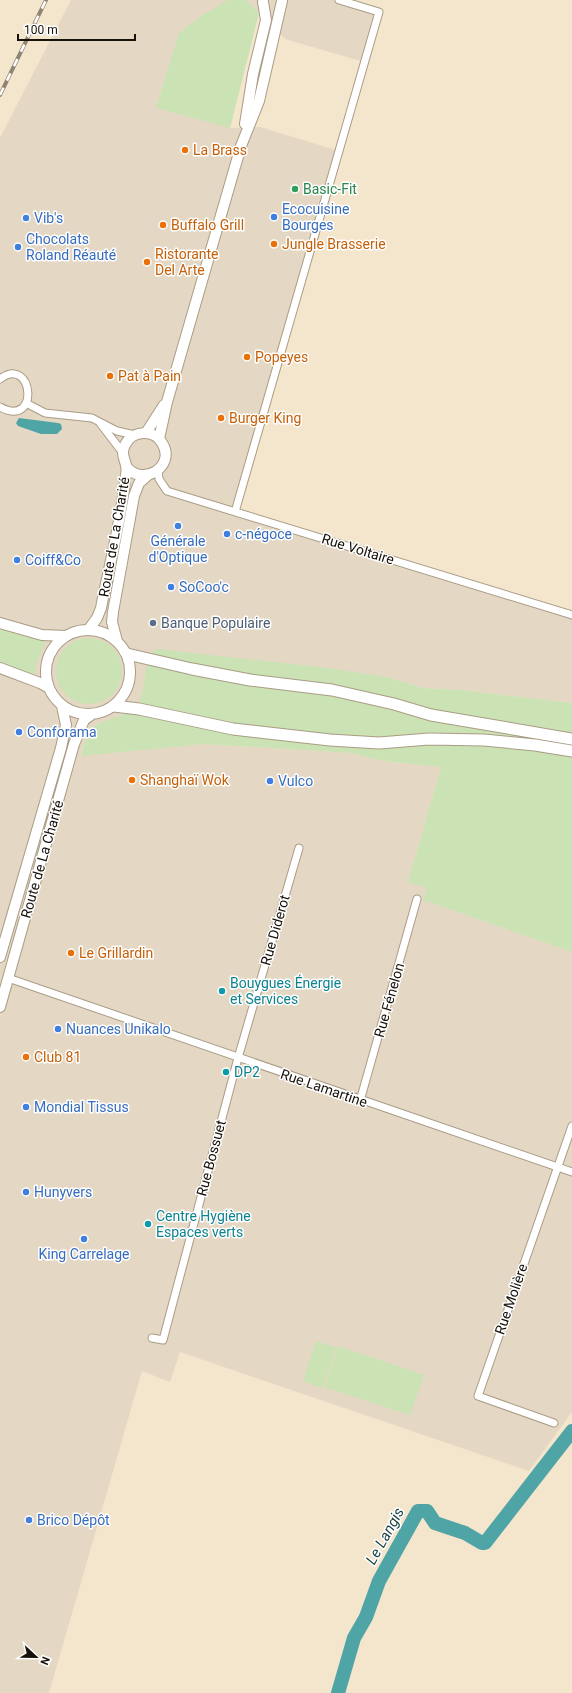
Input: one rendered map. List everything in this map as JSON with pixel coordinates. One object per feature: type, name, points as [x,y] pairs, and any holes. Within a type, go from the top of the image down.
[{"type":"highway","points":[[127,654],[199,671],[332,690],[431,714],[572,739]]},
{"type":"highway","points":[[114,706],[139,709],[233,729],[330,740],[379,742],[429,739],[484,740],[535,745],[572,751]]},
{"type":"main road","points":[[241,146],[249,94],[266,20],[261,1],[273,4],[283,1]]},
{"type":"main road","points":[[159,439],[167,402],[241,146],[259,101],[283,1]]},
{"type":"main road","points":[[146,433],[167,402]]},
{"type":"main road","points":[[146,433],[159,439],[163,444],[166,453],[164,462],[158,470],[148,475],[134,473],[126,466],[123,453],[126,442],[135,435],[146,433]]},
{"type":"main road","name":"Route de La Charité","points":[[89,629],[97,618],[101,608],[124,491],[126,466]]},
{"type":"main road","name":"Route de La Charité","points":[[117,640],[112,622],[113,612],[130,514],[139,483],[148,475]]},
{"type":"main road","points":[[0,623],[42,635],[66,636]]},
{"type":"main road","points":[[89,629],[104,632],[117,640],[127,654],[131,668],[130,682],[124,695],[114,706],[103,712],[91,715],[81,714],[62,706],[54,698],[46,677],[46,665],[50,653],[56,643],[77,631],[89,629]]},
{"type":"main road","points":[[0,668],[40,683],[49,688]]},
{"type":"main road","name":"Route de La Charité","points":[[0,957],[61,748],[66,725],[62,706]]},
{"type":"main road","name":"Route de La Charité","points":[[0,1007],[74,744],[84,720],[91,715]]},
{"type":"street","points":[[235,512],[378,12],[352,2],[339,0]]},
{"type":"street","points":[[0,379],[8,375],[14,375],[24,381],[29,391],[26,403],[22,407],[11,410],[0,407]]},
{"type":"street","points":[[26,403],[45,413],[92,418],[122,434],[135,435]]},
{"type":"street","points":[[100,423],[123,453]]},
{"type":"street","name":"Rue Voltaire","points":[[158,470],[159,479],[167,491],[572,615]]},
{"type":"street","name":"Rue Diderot","points":[[238,1058],[299,848]]},
{"type":"street","name":"Rue Fénelon","points":[[360,1101],[417,899]]},
{"type":"street","name":"Rue Lamartine","points":[[8,978],[360,1101],[572,1172]]},
{"type":"street","name":"Rue Bossuet","points":[[152,1338],[163,1340],[238,1058]]},
{"type":"street","name":"Rue Molière","points":[[554,1423],[478,1396],[572,1126]]},
{"type":"shaded area","points":[[71,0],[228,0],[230,128],[260,127],[339,151],[291,314],[284,357],[239,513],[572,615],[572,703],[461,690],[423,688],[391,678],[149,660],[139,709],[99,723],[93,727],[86,738],[81,755],[203,744],[351,753],[383,761],[441,767],[408,882],[427,888],[424,900],[572,952],[572,1412],[529,1471],[180,1352],[170,1382],[142,1371],[49,1693],[0,1693],[0,138]]},
{"type":"shaded area","points":[[246,0],[353,0],[352,3],[379,12],[364,62],[285,39]]},
{"type":"green space","points":[[228,0],[246,0],[259,13],[230,128],[156,108],[179,33],[203,15]]},
{"type":"green space","points":[[0,626],[46,640],[36,664],[34,676],[0,664]]},
{"type":"green space","points":[[83,638],[95,638],[102,640],[113,647],[120,658],[122,671],[120,684],[113,695],[102,702],[95,704],[83,704],[76,702],[65,695],[58,684],[56,677],[56,665],[58,658],[65,647],[76,640]]},
{"type":"green space","points":[[157,649],[327,668],[391,678],[423,688],[461,690],[572,703],[572,952],[423,900],[427,888],[408,882],[441,767],[383,761],[351,753],[203,744],[81,756],[86,738],[93,727],[99,723],[139,709],[149,654]]},
{"type":"green space","points":[[316,1341],[336,1348],[322,1388],[303,1381]]},
{"type":"green space","points":[[338,1346],[424,1375],[410,1415],[324,1387]]},
{"type":"water","points":[[19,418],[58,423],[61,424],[62,429],[57,434],[41,434],[18,426],[16,423]]},
{"type":"waterway","name":"Le Langis","points":[[338,1693],[354,1638],[366,1617],[379,1581],[418,1511],[427,1511],[435,1523],[465,1533],[482,1543],[485,1543],[572,1431]]},
{"type":"railway","points":[[0,95],[46,0]]},
{"type":"place","name":"La Brass","points":[[185,150]]},
{"type":"place","name":"Basic-Fit","points":[[295,189]]},
{"type":"place","name":"Ecocuisine Bourges","points":[[274,217]]},
{"type":"place","name":"Vib's","points":[[26,218]]},
{"type":"place","name":"Buffalo Grill","points":[[163,225]]},
{"type":"place","name":"Jungle Brasserie","points":[[274,244]]},
{"type":"place","name":"Chocolats Roland Réauté","points":[[18,247]]},
{"type":"place","name":"Ristorante Del Arte","points":[[147,262]]},
{"type":"place","name":"Popeyes","points":[[247,357]]},
{"type":"place","name":"Pat à Pain","points":[[110,376]]},
{"type":"place","name":"Burger King","points":[[221,418]]},
{"type":"place","name":"Générale d'Optique","points":[[178,526]]},
{"type":"place","name":"c-négoce","points":[[227,534]]},
{"type":"place","name":"Coiff&Co","points":[[17,560]]},
{"type":"place","name":"SoCoo'c","points":[[171,587]]},
{"type":"place","name":"Banque Populaire","points":[[153,623]]},
{"type":"place","name":"Conforama","points":[[19,732]]},
{"type":"place","name":"Shanghaï Wok","points":[[132,780]]},
{"type":"place","name":"Vulco","points":[[270,781]]},
{"type":"place","name":"Le Grillardin","points":[[71,953]]},
{"type":"place","name":"Bouygues Énergie et Services","points":[[222,991]]},
{"type":"place","name":"Nuances Unikalo","points":[[58,1029]]},
{"type":"place","name":"Club 81","points":[[26,1057]]},
{"type":"place","name":"DP2","points":[[226,1072]]},
{"type":"place","name":"Mondial Tissus","points":[[26,1107]]},
{"type":"place","name":"Hunyvers","points":[[26,1192]]},
{"type":"place","name":"Centre Hygiène Espaces verts","points":[[148,1224]]},
{"type":"place","name":"King Carrelage","points":[[84,1239]]},
{"type":"place","name":"Brico Dépôt","points":[[29,1520]]}]
